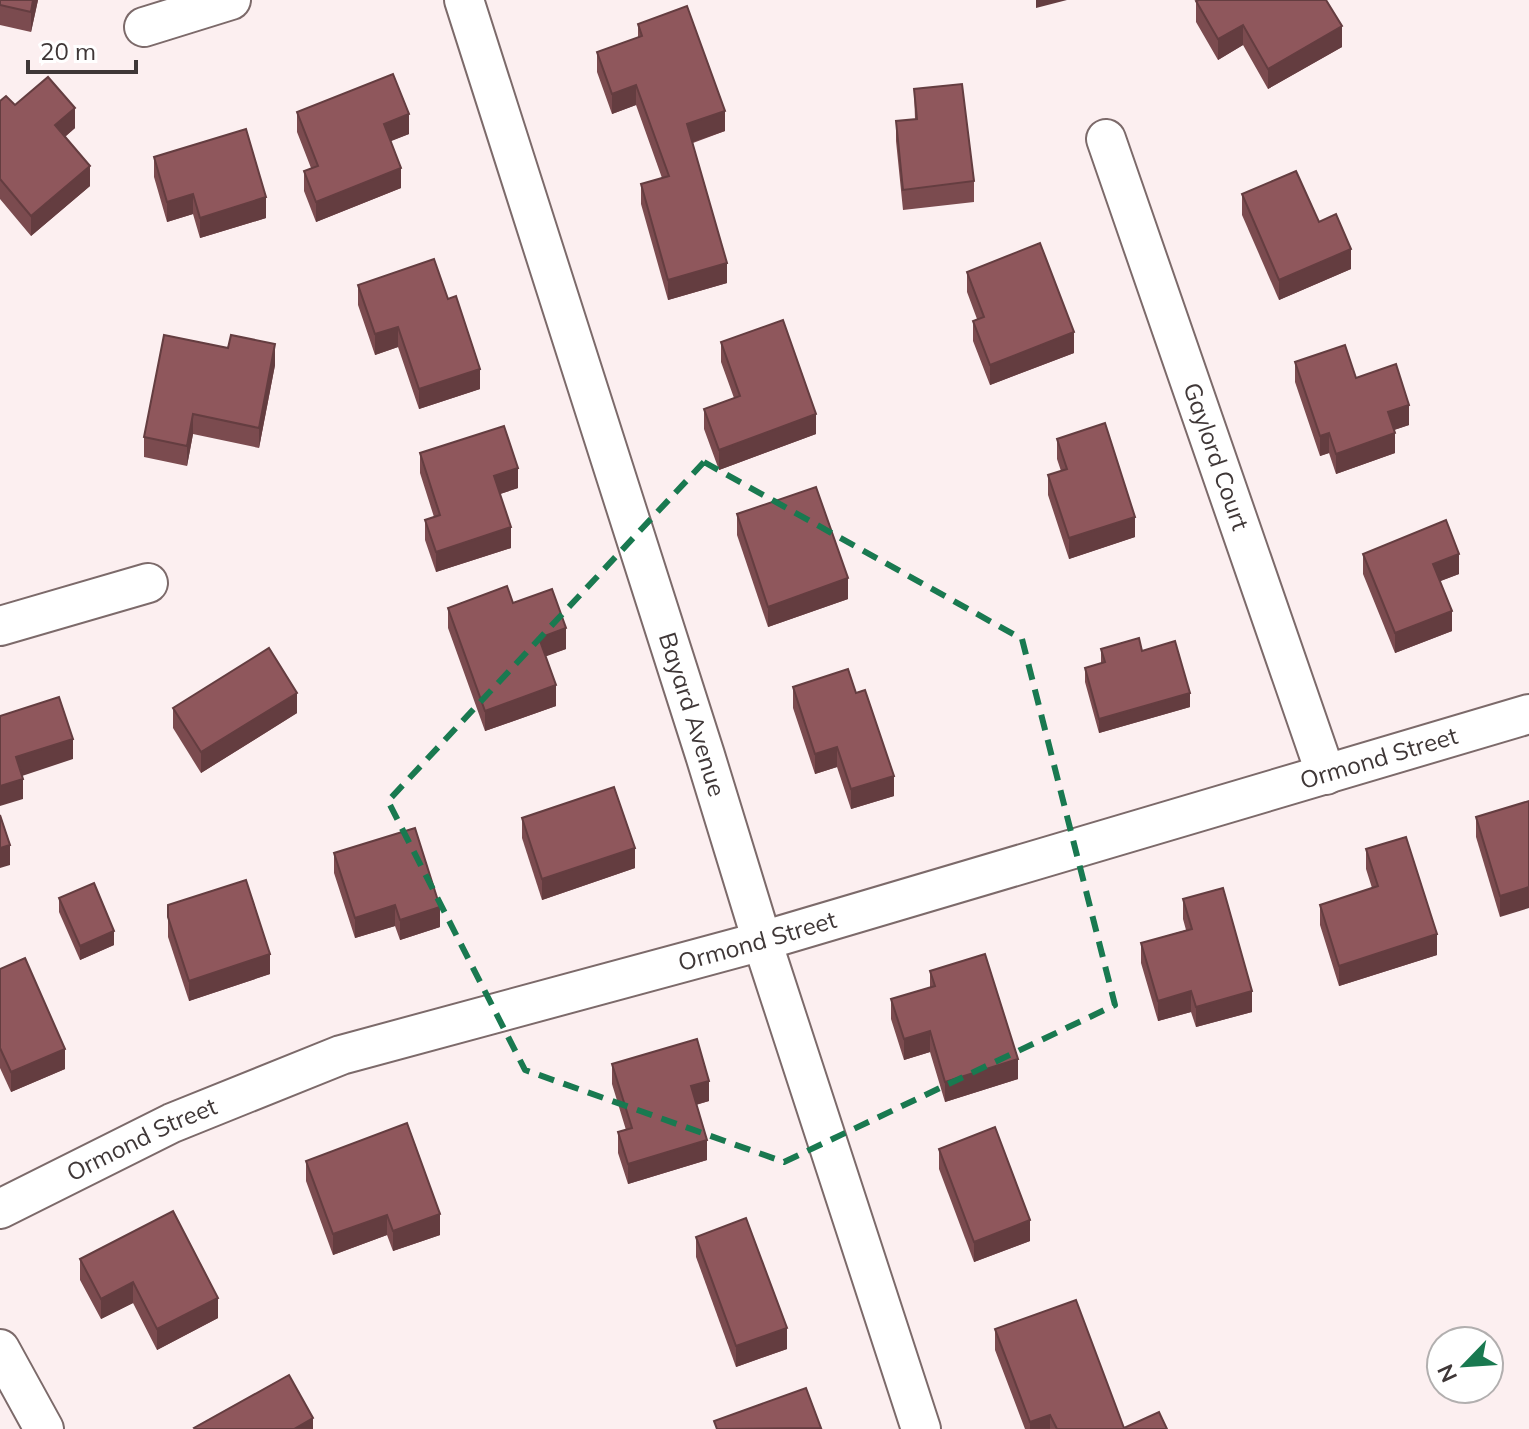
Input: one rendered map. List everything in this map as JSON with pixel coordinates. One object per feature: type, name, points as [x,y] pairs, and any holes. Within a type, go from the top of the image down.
[{"type":"street","points":[[144,27],[231,0]]},
{"type":"street","name":"Bayard Avenue","points":[[464,0],[762,941],[921,1429]]},
{"type":"street","name":"Gaylord Court","points":[[1106,139],[1326,775]]},
{"type":"street","points":[[0,626],[148,583]]},
{"type":"street","name":"Ormond Street","points":[[0,1209],[172,1123],[341,1055],[762,941],[1529,714]]},
{"type":"street","points":[[0,1349],[44,1429]]},
{"type":"highlighted area","points":[[704,462],[1022,639],[1115,1005],[784,1162],[525,1070],[388,801]]},
{"type":"building","points":[[0,0],[33,0],[31,12],[0,5]]},
{"type":"building","points":[[1326,0],[1342,26],[1268,69],[1243,25],[1218,39],[1196,1]]},
{"type":"building","points":[[687,6],[725,111],[687,124],[727,263],[668,280],[641,184],[669,176],[636,85],[612,94],[597,52],[642,36],[638,24]]},
{"type":"building","points":[[393,74],[409,114],[384,124],[401,168],[316,202],[304,171],[318,166],[297,112]]},
{"type":"building","points":[[48,77],[75,108],[55,125],[90,166],[31,216],[0,179],[0,101],[6,96],[15,105]]},
{"type":"building","points":[[962,84],[974,181],[903,190],[896,121],[917,119],[914,89]]},
{"type":"building","points":[[246,129],[266,197],[200,218],[193,194],[167,202],[154,157]]},
{"type":"building","points":[[1296,171],[1319,222],[1336,214],[1351,249],[1279,280],[1242,194]]},
{"type":"building","points":[[1040,243],[1074,332],[990,365],[973,321],[984,317],[967,272]]},
{"type":"building","points":[[434,259],[448,299],[456,296],[480,369],[419,389],[398,327],[375,334],[358,285]]},
{"type":"building","points":[[783,320],[816,414],[719,450],[704,409],[740,396],[721,342]]},
{"type":"building","points":[[164,335],[228,348],[231,335],[275,344],[259,428],[193,414],[187,446],[144,437]]},
{"type":"building","points":[[1345,345],[1356,378],[1396,364],[1409,405],[1388,412],[1395,433],[1336,454],[1329,433],[1320,436],[1295,362]]},
{"type":"building","points":[[1105,423],[1135,517],[1069,538],[1048,475],[1067,469],[1057,439]]},
{"type":"building","points":[[504,426],[518,468],[494,476],[511,527],[436,552],[425,520],[440,515],[420,453]]},
{"type":"building","points":[[816,487],[848,578],[768,607],[737,514]]},
{"type":"building","points":[[1446,520],[1459,554],[1433,564],[1452,611],[1395,633],[1363,554]]},
{"type":"building","points":[[507,586],[513,603],[552,589],[566,628],[539,638],[556,685],[485,711],[448,608]]},
{"type":"building","points":[[1139,638],[1142,651],[1175,641],[1190,693],[1099,719],[1085,668],[1105,662],[1101,649]]},
{"type":"building","points":[[269,648],[297,693],[201,752],[173,708]]},
{"type":"building","points":[[848,669],[856,693],[865,690],[894,776],[851,789],[837,747],[815,754],[793,687]]},
{"type":"building","points":[[59,697],[73,739],[16,757],[23,779],[0,786],[0,716]]},
{"type":"building","points":[[614,787],[635,848],[542,879],[522,818]]},
{"type":"building","points":[[1529,801],[1529,887],[1500,896],[1476,817]]},
{"type":"building","points":[[0,815],[10,845],[0,848]]},
{"type":"building","points":[[415,828],[440,907],[400,920],[395,905],[355,918],[334,853]]},
{"type":"building","points":[[1406,837],[1437,934],[1339,966],[1320,905],[1378,886],[1366,849]]},
{"type":"building","points":[[246,880],[270,954],[189,981],[168,917],[168,905]]},
{"type":"building","points":[[94,883],[114,931],[80,946],[59,898]]},
{"type":"building","points":[[1223,888],[1252,991],[1196,1007],[1191,991],[1158,1001],[1141,943],[1192,929],[1183,899]]},
{"type":"building","points":[[985,954],[1018,1059],[945,1082],[930,1031],[904,1039],[891,999],[935,986],[930,971]]},
{"type":"building","points":[[25,958],[65,1049],[11,1072],[0,1048],[0,969]]},
{"type":"building","points":[[697,1039],[709,1081],[691,1086],[707,1140],[628,1164],[618,1132],[632,1128],[612,1064]]},
{"type":"building","points":[[407,1123],[440,1214],[393,1231],[387,1215],[333,1234],[306,1161]]},
{"type":"building","points":[[995,1127],[1030,1220],[974,1242],[939,1149]]},
{"type":"building","points":[[173,1211],[218,1298],[157,1329],[133,1282],[101,1299],[80,1259]]},
{"type":"building","points":[[746,1218],[787,1328],[736,1346],[696,1237]]},
{"type":"building","points":[[1076,1300],[1124,1428],[1159,1412],[1167,1429],[1057,1429],[1050,1415],[1030,1422],[995,1329]]},
{"type":"building","points":[[289,1375],[313,1418],[294,1429],[194,1428]]},
{"type":"building","points":[[806,1388],[821,1428],[717,1429],[714,1421]]}]
